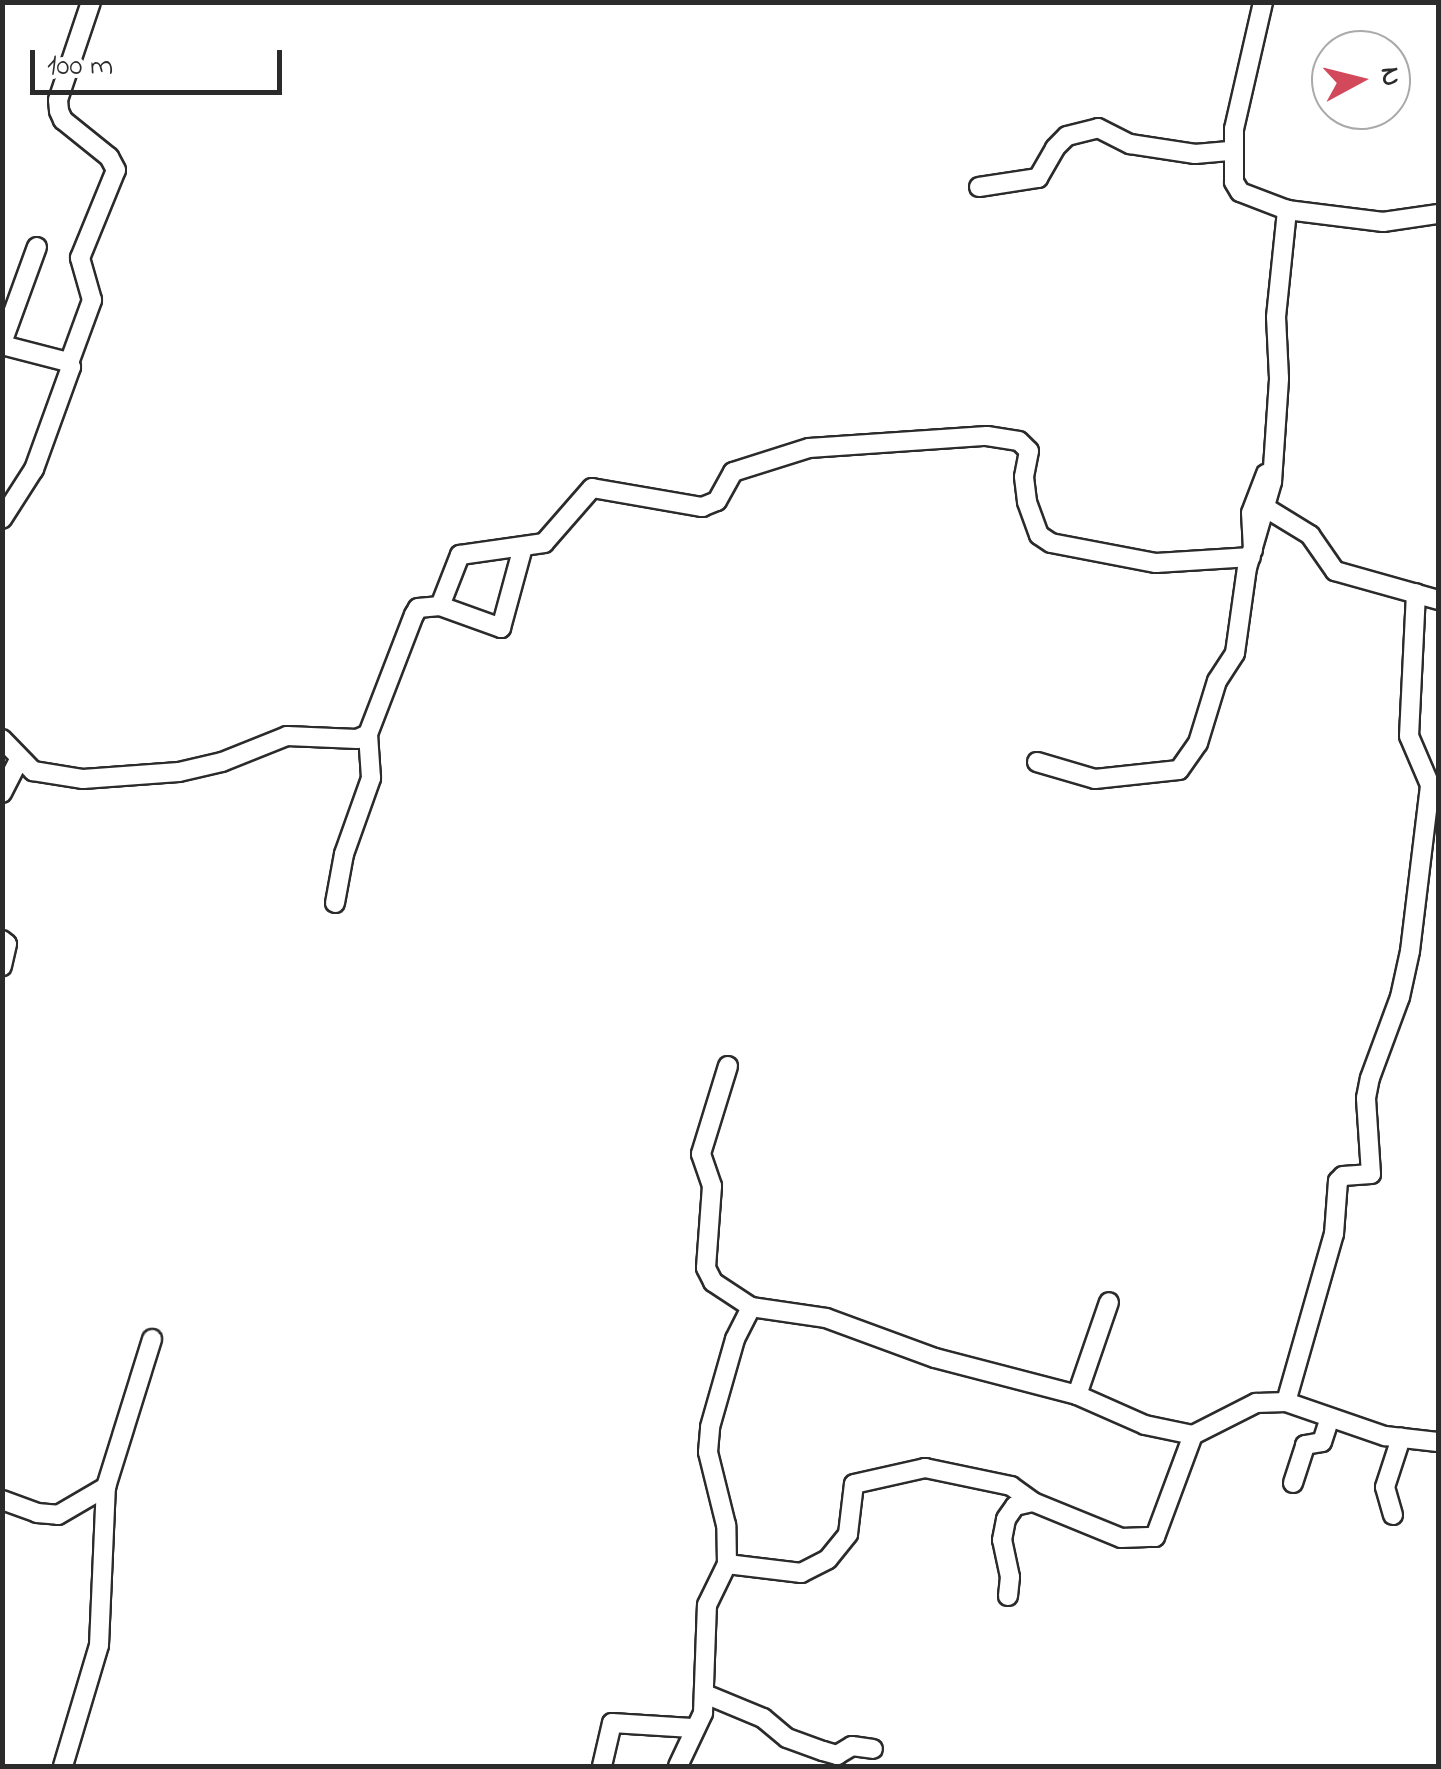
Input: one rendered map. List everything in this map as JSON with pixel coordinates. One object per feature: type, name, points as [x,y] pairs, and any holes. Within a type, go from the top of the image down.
[{"type":"street","points":[[2,518],[34,470],[92,300],[80,258],[116,170],[109,157],[63,120],[59,110],[58,100],[90,2]]},
{"type":"street","points":[[1263,2],[1243,80],[1232,151],[1236,188],[1287,210],[1383,222],[1438,214]]},
{"type":"street","points":[[979,187],[1038,178],[1054,148],[1067,136],[1098,128],[1130,144],[1195,154],[1232,151]]},
{"type":"street","points":[[1037,762],[1096,778],[1159,775],[1185,765],[1198,743],[1216,681],[1235,652],[1252,554],[1266,508],[1280,378],[1276,317],[1287,210]]},
{"type":"street","points":[[37,247],[2,344],[70,363]]},
{"type":"street","points":[[440,606],[460,555],[544,543],[592,488],[702,507],[717,502],[732,472],[782,454],[891,440],[987,436],[1026,444],[1028,502],[1039,535],[1051,543],[1156,563],[1252,554]]},
{"type":"street","points":[[1252,554],[1251,512],[1274,456]]},
{"type":"street","points":[[1266,508],[1310,534],[1335,571],[1438,600]]},
{"type":"street","points":[[335,904],[344,854],[371,778],[368,734],[414,615],[418,608],[440,606],[501,628],[523,548]]},
{"type":"street","points":[[1286,1402],[1334,1234],[1338,1181],[1342,1176],[1371,1174],[1366,1106],[1370,1078],[1400,997],[1410,951],[1430,784],[1409,736],[1416,593]]},
{"type":"street","points":[[2,739],[18,761],[32,771],[83,779],[180,772],[222,762],[287,736],[346,740],[368,734]]},
{"type":"street","points":[[2,793],[18,761]]},
{"type":"street","points":[[2,940],[7,944],[2,966]]},
{"type":"street","points":[[728,1066],[702,1149],[712,1191],[706,1268],[713,1282],[751,1307],[826,1318],[936,1358],[1077,1394],[1146,1426],[1193,1435],[1256,1404],[1286,1402],[1401,1438],[1438,1442]]},
{"type":"street","points":[[1077,1394],[1109,1302]]},
{"type":"street","points":[[678,1766],[692,1728],[703,1713],[706,1605],[727,1564],[726,1525],[713,1482],[709,1440],[735,1339],[751,1307]]},
{"type":"street","points":[[63,1766],[99,1646],[106,1487],[152,1339]]},
{"type":"street","points":[[1293,1483],[1305,1445],[1322,1442],[1330,1418]]},
{"type":"street","points":[[727,1564],[800,1573],[828,1559],[848,1534],[854,1484],[925,1468],[950,1470],[1011,1486],[1032,1502],[1121,1538],[1156,1537],[1193,1435]]},
{"type":"street","points":[[1392,1514],[1385,1487],[1401,1438]]},
{"type":"street","points":[[2,1500],[37,1513],[58,1515],[106,1487]]},
{"type":"street","points":[[1008,1596],[1010,1577],[1002,1540],[1006,1519],[1015,1506],[1032,1502]]},
{"type":"street","points":[[705,1694],[764,1718],[787,1738],[835,1761],[852,1746],[872,1749]]},
{"type":"street","points":[[602,1766],[612,1723],[692,1728]]}]
